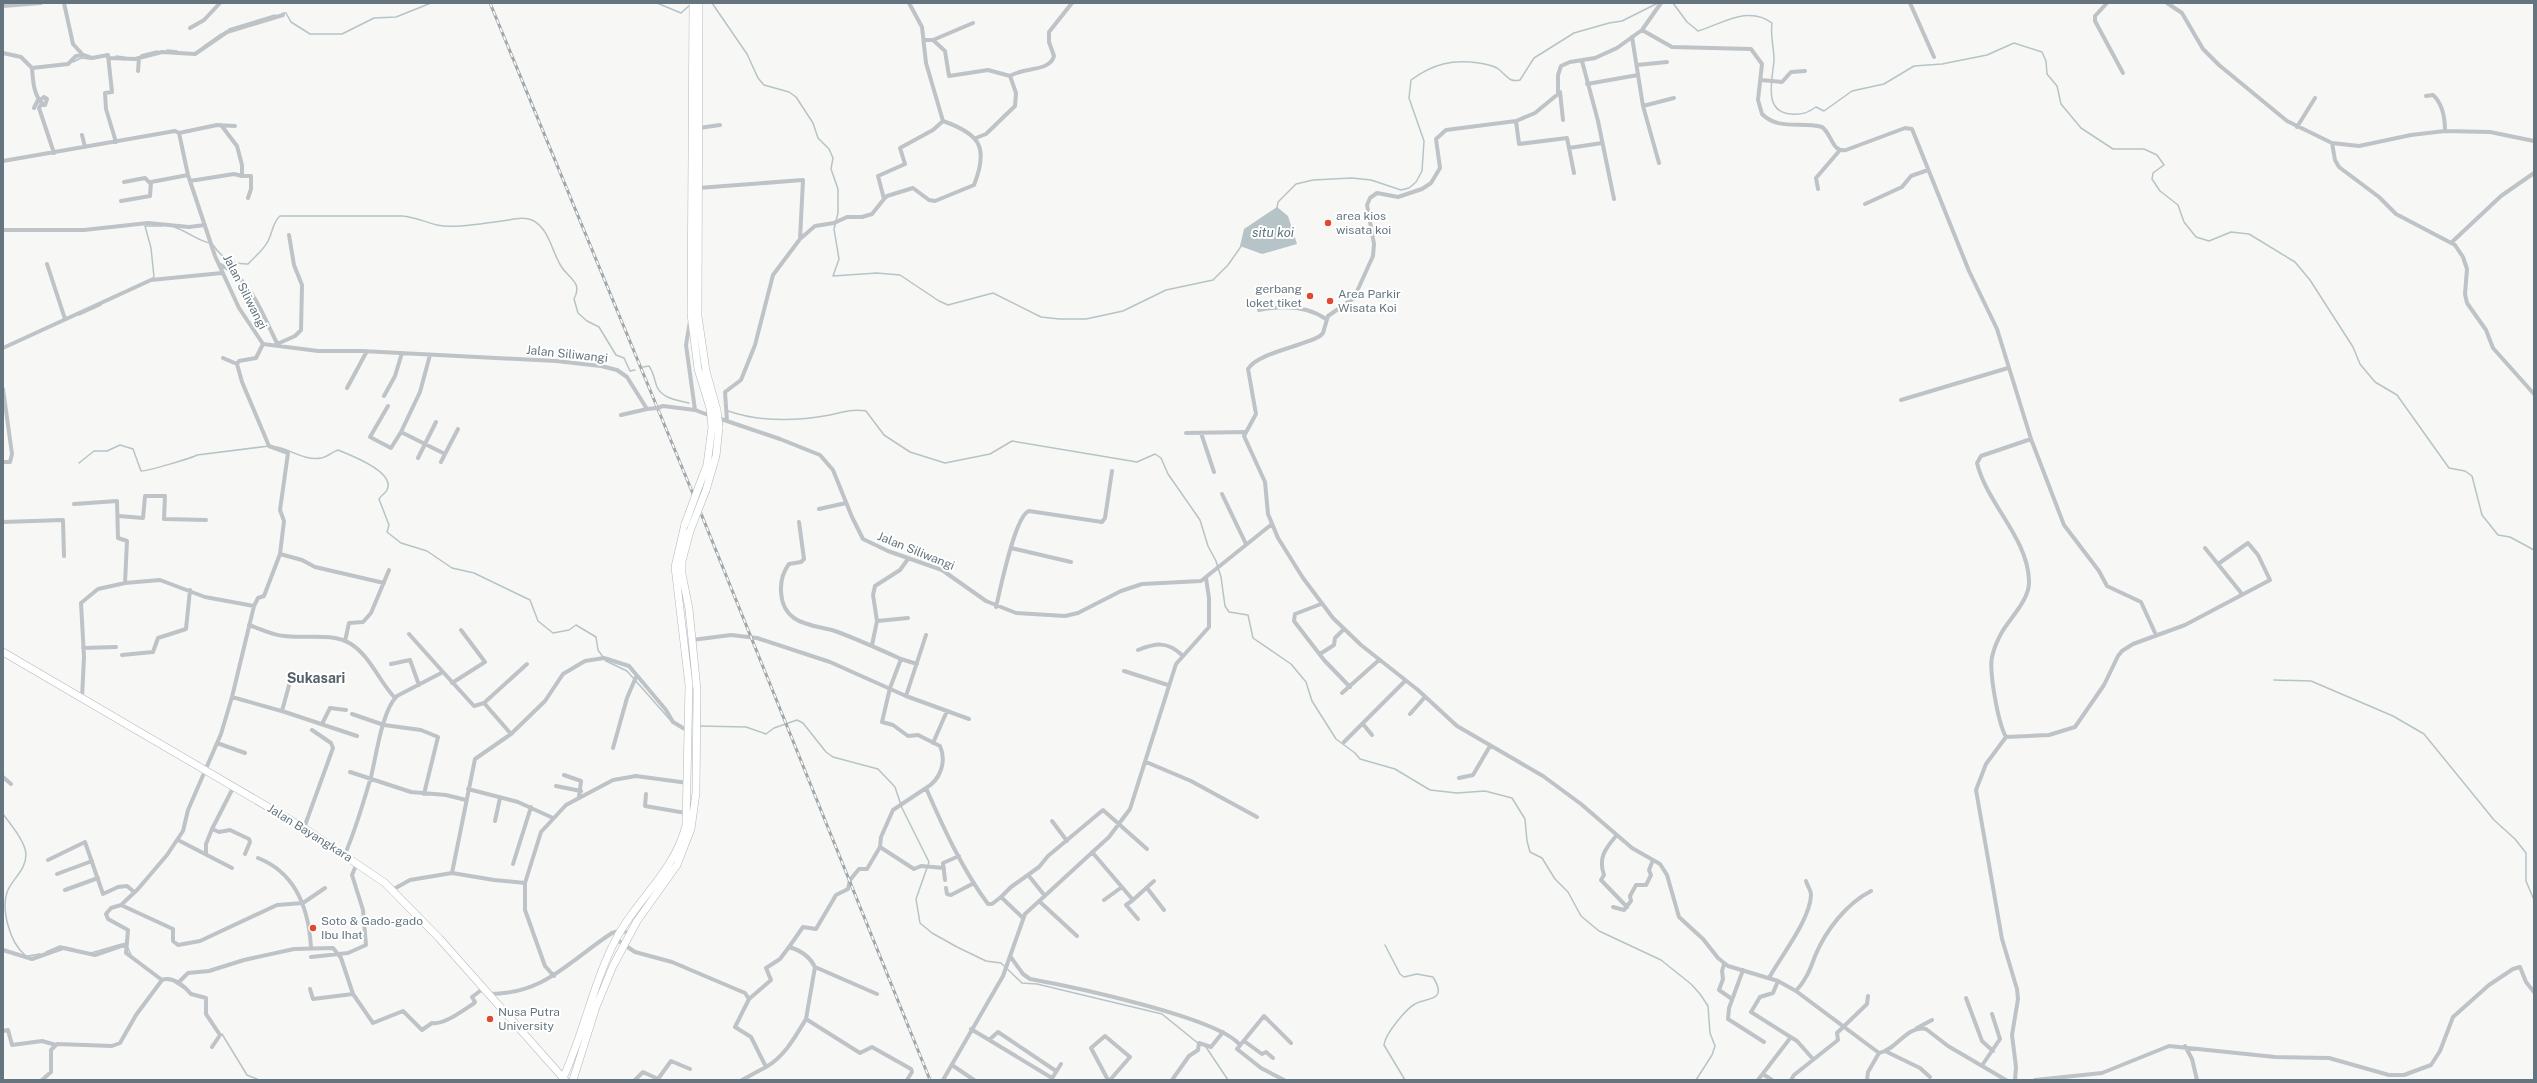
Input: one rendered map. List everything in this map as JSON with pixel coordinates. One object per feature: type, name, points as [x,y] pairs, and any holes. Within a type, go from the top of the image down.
[{"type":"main road","points":[[573,1080],[596,1007],[623,945],[677,865],[689,839],[693,824],[696,793],[697,718],[692,640],[682,574],[682,561],[702,488],[716,427],[698,316],[699,128],[692,3]]},
{"type":"main road","points":[[699,3],[695,60],[691,314],[698,369],[714,409]]},
{"type":"main road","points":[[564,1079],[589,1004],[616,940],[670,864],[683,836],[687,814],[689,685],[675,567],[686,524],[702,488]]},
{"type":"main road","name":"Jalan Bayangkara","points":[[3,652],[234,786],[357,862],[392,890],[486,991],[564,1079]]},
{"type":"street","points":[[3,6],[41,3]]},
{"type":"street","points":[[64,3],[73,44],[83,55],[92,58],[108,57],[139,59],[162,52],[195,54],[227,32],[283,15]]},
{"type":"street","points":[[190,28],[204,20],[221,3]]},
{"type":"street","points":[[908,3],[922,27],[926,63],[943,121]]},
{"type":"street","points":[[1563,120],[1558,75],[1561,66],[1570,62],[1582,61],[1608,53],[1642,30],[1661,3]]},
{"type":"street","points":[[1910,3],[1934,57]]},
{"type":"street","points":[[2107,3],[2095,16],[2095,21],[2123,73]]},
{"type":"street","points":[[2167,3],[2182,13],[2203,49],[2219,65],[2297,127],[2332,144],[2359,146],[2411,135],[2446,131],[2490,132],[2534,141]]},
{"type":"street","points":[[933,40],[945,51],[949,76],[988,70],[1010,76],[1018,71],[1042,68],[1051,63],[1054,56],[1049,42],[1049,32],[1070,4]]},
{"type":"street","points":[[924,40],[933,40],[973,23]]},
{"type":"street","points":[[1642,30],[1667,45],[1678,48],[1751,49],[1761,61],[1759,108],[1766,118],[1784,125],[1822,127],[1828,133],[1836,148],[1840,150]]},
{"type":"street","points":[[1632,37],[1638,65],[1643,106],[1659,163]]},
{"type":"street","points":[[3,53],[21,57],[32,68],[32,80],[40,102],[38,108],[43,126],[54,153]]},
{"type":"street","points":[[32,68],[68,64],[83,55]]},
{"type":"street","points":[[108,57],[112,92],[105,93],[104,101],[116,142]]},
{"type":"street","points":[[138,69],[139,59]]},
{"type":"street","points":[[1582,61],[1614,199]]},
{"type":"street","points":[[1638,65],[1666,62]]},
{"type":"street","points":[[1761,80],[1782,82],[1791,72],[1805,71]]},
{"type":"street","points":[[1587,84],[1638,74]]},
{"type":"street","points":[[976,138],[986,134],[1015,106],[1016,93],[1010,76]]},
{"type":"street","points":[[1560,92],[1535,113],[1516,121],[1445,131],[1436,139],[1440,168],[1431,183],[1422,189],[1398,197],[1377,193],[1370,198],[1367,205],[1374,244],[1373,256],[1354,298],[1330,314],[1326,319],[1323,333],[1320,336],[1287,347],[1249,367],[1256,414],[1245,432],[1245,440],[1264,482],[1268,514],[1285,549],[1321,604],[1344,629],[1379,660],[1425,697],[1457,726],[1543,776],[1581,804],[1616,836],[1639,854],[1652,860],[1665,870],[1679,917],[1724,964],[1778,981],[1796,991],[1842,1027],[1879,1053]]},
{"type":"street","points":[[2426,96],[2433,95],[2439,102],[2445,121],[2446,131]]},
{"type":"street","points":[[1643,106],[1674,98]]},
{"type":"street","points":[[2297,127],[2315,98]]},
{"type":"street","points":[[34,108],[40,102]]},
{"type":"street","points":[[727,422],[725,392],[741,380],[755,345],[773,276],[800,239],[815,226],[836,223],[847,217],[862,217],[872,214],[887,196],[914,188],[929,200],[935,201],[972,187],[981,162],[981,147],[976,138],[967,131],[943,121]]},
{"type":"street","points":[[884,199],[878,176],[905,164],[906,162],[900,148],[933,130],[943,121]]},
{"type":"street","points":[[1516,121],[1519,144],[1566,137],[1574,173]]},
{"type":"street","points":[[3,161],[116,142],[169,131],[180,133],[221,125],[235,126]]},
{"type":"street","points":[[221,125],[237,146],[242,165],[242,176]]},
{"type":"street","points":[[699,128],[720,125]]},
{"type":"street","points":[[1818,189],[1816,178],[1840,150],[1909,127],[1914,132],[1969,271],[1993,319],[2031,439],[2067,529],[2099,571],[2107,586],[2141,602],[2156,635]]},
{"type":"street","name":"Jalan Siliwangi","points":[[180,133],[188,175],[218,264],[239,308],[262,344],[276,344],[318,351],[367,351],[430,356],[556,361],[610,368],[627,377],[647,409],[663,406],[694,410],[797,445],[820,455],[833,470],[858,532],[864,539],[908,558],[942,570],[996,607],[1016,613],[1065,616],[1078,613],[1142,584],[1197,582],[1206,578],[1272,524]]},
{"type":"street","points":[[82,135],[85,147]]},
{"type":"street","points":[[1569,148],[1602,143]]},
{"type":"street","points":[[2332,144],[2335,160],[2339,166],[2379,197],[2396,214],[2452,242],[2461,253],[2467,269],[2465,294],[2467,303],[2486,330],[2493,348],[2534,394]]},
{"type":"street","points":[[1865,204],[1902,187],[1911,176],[1928,170]]},
{"type":"street","points":[[2452,242],[2501,196],[2534,173]]},
{"type":"street","points":[[190,181],[234,174],[250,176],[251,189],[248,198]]},
{"type":"street","points":[[150,183],[188,175]]},
{"type":"street","points":[[121,201],[150,196],[150,183],[145,178],[124,182]]},
{"type":"street","points":[[698,188],[803,180],[800,239]]},
{"type":"street","points":[[3,230],[84,230],[148,223],[188,227],[205,225]]},
{"type":"street","points":[[218,264],[231,269],[245,283],[276,344],[295,336],[301,330],[302,285],[294,265],[290,235]]},
{"type":"street","points":[[47,264],[65,319]]},
{"type":"street","points":[[3,348],[151,280],[222,273]]},
{"type":"street","points":[[1259,310],[1279,307],[1308,309],[1326,319]]},
{"type":"street","points":[[691,314],[686,345],[694,410]]},
{"type":"street","points":[[237,364],[239,362],[256,358],[262,344]]},
{"type":"street","points":[[346,388],[367,351]]},
{"type":"street","points":[[384,396],[395,376],[402,353]]},
{"type":"street","points":[[388,406],[370,437],[391,448],[401,432],[420,392],[430,356]]},
{"type":"street","points":[[223,358],[237,364]]},
{"type":"street","points":[[162,981],[141,963],[126,953],[128,930],[106,916],[111,908],[121,905],[134,892],[178,840],[216,743],[232,697],[254,606],[258,598],[264,596],[280,554],[284,521],[280,510],[288,453],[269,446],[242,382],[237,364]]},
{"type":"street","points":[[1901,400],[2008,368]]},
{"type":"street","points":[[3,389],[12,454],[10,462],[3,462]]},
{"type":"street","points":[[621,415],[647,409]]},
{"type":"street","points":[[418,458],[436,422]]},
{"type":"street","points":[[441,462],[458,429]]},
{"type":"street","points":[[401,432],[445,454]]},
{"type":"street","points":[[1186,433],[1245,432]]},
{"type":"street","points":[[1202,433],[1214,472]]},
{"type":"street","points":[[2006,736],[1995,706],[1992,658],[2002,631],[2024,598],[2030,584],[2029,574],[2019,546],[1977,462],[1981,456],[2031,439]]},
{"type":"street","points":[[996,607],[1011,548],[1021,518],[1026,512],[1098,522],[1104,521],[1112,471]]},
{"type":"street","points":[[1222,494],[1246,544]]},
{"type":"street","points":[[119,516],[143,518],[145,496],[165,496],[164,519],[206,520]]},
{"type":"street","points":[[74,504],[116,500],[119,516],[118,538],[127,541],[125,583]]},
{"type":"street","points":[[819,508],[846,503]]},
{"type":"street","points":[[3,522],[63,520],[64,556]]},
{"type":"street","points":[[800,522],[804,559],[801,562],[789,564],[783,574],[781,589],[785,605],[795,619],[872,645],[900,659],[917,664]]},
{"type":"street","points":[[2006,736],[2049,735],[2075,727],[2104,685],[2118,655],[2133,644],[2185,625],[2270,580],[2252,546],[2247,543],[2218,564]]},
{"type":"street","points":[[1011,548],[1071,562]]},
{"type":"street","points":[[2205,548],[2242,594]]},
{"type":"street","points":[[280,554],[302,560],[315,567],[384,583]]},
{"type":"street","points":[[872,645],[877,622],[873,594],[876,584],[900,570],[908,558]]},
{"type":"street","points":[[345,641],[349,623],[363,622],[369,617],[390,570]]},
{"type":"street","points":[[943,1080],[971,1029],[1003,976],[1023,918],[1039,901],[1119,826],[1133,804],[1168,685],[1182,655],[1209,627],[1209,598],[1206,578]]},
{"type":"street","points":[[82,698],[82,601],[98,589],[125,583],[160,580],[190,590],[205,598],[254,606]]},
{"type":"street","points":[[122,655],[154,652],[158,638],[186,629],[190,590]]},
{"type":"street","points":[[1321,604],[1293,616],[1320,654],[1350,687]]},
{"type":"street","points":[[877,622],[908,618]]},
{"type":"street","points":[[249,625],[277,635],[329,637],[345,641],[361,654],[375,670],[383,685],[395,698]]},
{"type":"street","points":[[1320,654],[1334,645],[1334,638],[1344,629]]},
{"type":"street","points":[[452,683],[485,662],[461,630]]},
{"type":"street","points":[[409,634],[474,706],[484,703],[527,664]]},
{"type":"street","points":[[692,640],[731,635],[757,638],[830,662],[906,696],[968,719]]},
{"type":"street","points":[[906,696],[926,635]]},
{"type":"street","points":[[1138,650],[1151,645],[1165,644],[1182,655]]},
{"type":"street","points":[[83,648],[116,647]]},
{"type":"street","points":[[452,873],[468,789],[476,758],[511,734],[545,701],[563,674],[585,661],[599,658],[621,662],[629,666],[666,710],[669,718],[688,731]]},
{"type":"street","points":[[766,1067],[751,1037],[735,1027],[750,999],[771,980],[766,968],[780,959],[803,926],[816,929],[836,895],[848,888],[850,880],[859,869],[867,869],[880,847],[881,837],[896,807],[926,788],[937,778],[943,767],[941,747],[918,735],[908,736],[893,725],[882,722],[890,688],[900,659]]},
{"type":"street","points":[[1342,693],[1379,660]]},
{"type":"street","points":[[390,664],[410,661],[419,685]]},
{"type":"street","points":[[1124,671],[1168,685]]},
{"type":"street","points":[[345,854],[353,835],[370,779],[384,725],[395,698],[443,672]]},
{"type":"street","points":[[614,748],[628,698],[636,676]]},
{"type":"street","points":[[282,711],[291,678]]},
{"type":"street","points":[[1344,742],[1405,681]]},
{"type":"street","points":[[232,697],[282,711],[357,736]]},
{"type":"street","points":[[1410,714],[1425,697]]},
{"type":"street","points":[[484,703],[511,734]]},
{"type":"street","points":[[322,724],[330,708],[346,710]]},
{"type":"street","points":[[933,744],[947,711]]},
{"type":"street","points":[[352,714],[384,725],[421,730],[438,737],[424,794]]},
{"type":"street","points":[[1363,724],[1372,735]]},
{"type":"street","points":[[304,828],[332,748],[332,743],[312,730]]},
{"type":"street","points":[[2006,736],[1992,754],[1975,788],[2002,939],[2017,989],[2018,999],[2012,1035],[2016,1067],[2015,1080]]},
{"type":"street","points":[[216,743],[245,753]]},
{"type":"street","points":[[1459,778],[1473,775],[1490,746]]},
{"type":"street","points":[[1146,762],[1191,781],[1257,817]]},
{"type":"street","points":[[350,772],[411,792],[466,800]]},
{"type":"street","points":[[564,775],[580,780],[581,791],[579,797]]},
{"type":"street","points":[[554,976],[545,966],[528,922],[525,910],[525,883],[539,837],[566,805],[606,782],[626,777],[641,776],[688,783]]},
{"type":"street","points":[[3,777],[11,784]]},
{"type":"street","points":[[206,854],[206,844],[212,829],[234,786]]},
{"type":"street","points":[[556,786],[581,791]]},
{"type":"street","points":[[926,788],[939,819],[974,883],[988,904],[992,904],[1011,887],[1043,864],[1048,856],[1102,810],[1119,826],[1147,848]]},
{"type":"street","points":[[468,789],[531,807],[554,818]]},
{"type":"street","points":[[646,794],[645,806],[687,814]]},
{"type":"street","points":[[495,821],[500,798]]},
{"type":"street","points":[[513,864],[531,807]]},
{"type":"street","points":[[1052,821],[1067,841]]},
{"type":"street","points":[[212,829],[219,832],[230,830],[249,839],[250,842],[245,854]]},
{"type":"street","points":[[1616,836],[1603,852],[1601,870],[1604,875],[1601,880],[1627,907]]},
{"type":"street","points":[[178,840],[232,868]]},
{"type":"street","points":[[48,860],[85,842],[103,894],[118,887],[127,886],[134,892]]},
{"type":"street","points":[[880,847],[914,869],[921,866],[944,868]]},
{"type":"street","points":[[1092,852],[1133,900]]},
{"type":"street","points":[[945,880],[944,862],[960,856]]},
{"type":"street","points":[[258,858],[280,870],[303,903],[311,948]]},
{"type":"street","points":[[1613,907],[1621,910],[1627,907],[1631,902],[1630,896],[1636,886],[1647,884],[1651,875],[1649,870],[1652,860]]},
{"type":"street","points":[[57,874],[92,861]]},
{"type":"street","points":[[311,957],[339,954],[363,949],[366,945],[364,910],[352,875],[357,862]]},
{"type":"street","points":[[392,890],[410,880],[452,873],[494,880],[525,883]]},
{"type":"street","points":[[1028,876],[1045,896]]},
{"type":"street","points":[[66,890],[98,878]]},
{"type":"street","points":[[1769,978],[1801,924],[1809,905],[1811,894],[1806,880]]},
{"type":"street","points":[[1138,919],[1126,905],[1154,881]]},
{"type":"street","points":[[946,888],[948,894],[951,894],[974,883]]},
{"type":"street","points":[[1104,900],[1122,887]]},
{"type":"street","points":[[121,905],[173,929],[173,941],[178,945],[200,941],[277,905],[303,903],[325,888]]},
{"type":"street","points":[[1147,888],[1164,910]]},
{"type":"street","points":[[1796,991],[1804,982],[1815,955],[1832,926],[1857,898],[1871,891]]},
{"type":"street","points":[[1001,897],[1023,918]]},
{"type":"street","points":[[1039,901],[1077,936]]},
{"type":"street","points":[[178,984],[189,973],[209,971],[275,953],[311,948],[334,948],[339,954],[353,994],[374,1024],[403,1011],[422,1030],[432,1023],[438,1024],[453,1017],[473,1004],[475,1002],[472,997],[486,991],[518,992],[554,976],[607,936],[622,930],[629,934]]},
{"type":"street","points":[[616,940],[635,952],[672,962],[733,986],[744,992],[750,999]]},
{"type":"street","points":[[3,950],[32,959],[63,948],[90,956],[127,944]]},
{"type":"street","points":[[789,947],[806,956],[815,967],[877,994]]},
{"type":"street","points":[[1010,956],[1025,976],[1030,979],[1135,1001],[1223,1032],[1239,1044]]},
{"type":"street","points":[[1724,964],[1722,971],[1724,980],[1719,990],[1732,999]]},
{"type":"street","points":[[742,1080],[774,1062],[790,1044],[806,1019],[815,967]]},
{"type":"street","points":[[2035,1080],[2102,1073],[2161,1047],[2185,1046],[2264,1056],[2329,1058],[2355,1063],[2389,1075],[2404,1075],[2431,1065],[2437,1058],[2453,1017],[2489,985],[2513,969],[2520,967],[2526,982],[2534,992]]},
{"type":"street","points":[[1743,970],[1732,999],[1728,1016],[1729,1022],[1764,1042]]},
{"type":"street","points":[[3,1031],[8,1030],[13,1045],[42,1041],[56,1045],[119,1044],[136,1015],[162,981],[170,979],[189,992],[206,998],[206,1014],[220,1035],[212,1047]]},
{"type":"street","points":[[1778,981],[1773,993],[1760,997],[1751,1012],[1791,1036],[1813,1059]]},
{"type":"street","points":[[310,989],[313,999],[353,994]]},
{"type":"street","points":[[1791,1080],[1794,1075],[1838,1040],[1837,1033],[1867,1004],[1868,996]]},
{"type":"street","points":[[1966,998],[1982,1041],[1993,1051]]},
{"type":"street","points":[[1983,1064],[2000,1039],[1992,1014]]},
{"type":"street","points":[[1239,1044],[1244,1041],[1264,1016],[1291,1043]]},
{"type":"street","points":[[806,1019],[860,1053],[872,1047],[878,1049],[911,1069],[912,1072],[907,1080]]},
{"type":"street","points":[[1867,1080],[1868,1072],[1879,1053],[1885,1051],[1917,1028],[1932,1020]]},
{"type":"street","points":[[1917,1028],[1926,1029],[1948,1046],[1983,1064],[2006,1080]]},
{"type":"street","points":[[971,1029],[1051,1079],[1061,1064]]},
{"type":"street","points":[[989,1040],[998,1032],[1056,1072]]},
{"type":"street","points":[[1172,1080],[1190,1056],[1198,1050],[1199,1043],[1211,1047],[1223,1032]]},
{"type":"street","points":[[1105,1036],[1130,1057],[1109,1080],[1091,1048],[1105,1036]]},
{"type":"street","points":[[1758,1080],[1791,1036]]},
{"type":"street","points":[[1244,1041],[1262,1054],[1266,1052],[1273,1058]]},
{"type":"street","points":[[1239,1044],[1238,1051],[1262,1069],[1284,1080]]},
{"type":"street","points":[[42,1080],[51,1071],[51,1052],[56,1045]]},
{"type":"street","points":[[2185,1046],[2192,1059],[2197,1080]]},
{"type":"street","points":[[1885,1051],[1920,1068],[1930,1077]]},
{"type":"street","points":[[635,1080],[643,1072],[658,1079],[670,1061],[690,1069]]},
{"type":"street","points":[[952,1065],[974,1080]]},
{"type":"street","points":[[1763,1074],[1772,1080]]},
{"type":"water","name":"situ koi","points":[[1277,207],[1288,216],[1297,244],[1262,254],[1240,246],[1244,229]]},
{"type":"waterway","points":[[283,13],[286,13],[291,22],[310,34],[342,34],[374,18],[396,17],[431,3]]},
{"type":"waterway","points":[[657,3],[681,13],[690,5]]},
{"type":"waterway","points":[[712,3],[747,54],[758,78],[764,85],[789,92],[796,97],[813,123],[818,138],[829,149],[833,158],[831,169],[838,189],[838,213],[834,229],[839,259],[833,276],[877,273],[900,275],[939,301],[948,305],[993,293],[1041,317],[1086,319],[1123,311],[1166,290],[1213,280],[1228,265],[1242,245]]},
{"type":"waterway","points":[[1277,208],[1278,202],[1296,184],[1313,180],[1352,178],[1371,180],[1401,190],[1409,188],[1416,182],[1422,171],[1424,141],[1409,98],[1411,80],[1427,70],[1451,62],[1469,62],[1492,66],[1497,68],[1510,79],[1516,81],[1520,80],[1534,58],[1574,33],[1609,23],[1622,21],[1658,3]]},
{"type":"waterway","points":[[1673,3],[1687,22],[1698,31],[1744,16],[1763,18],[1772,23],[1771,32],[1774,60],[1771,93],[1776,107],[1782,112],[1791,114],[1804,113],[1816,107],[1824,111],[1852,91],[1884,84],[1914,66],[1942,64],[1987,55],[2014,43],[2042,52],[2046,61],[2047,74],[2057,86],[2061,104],[2081,128],[2113,149],[2144,149],[2157,155],[2164,165],[2153,173],[2152,179],[2160,191],[2178,205],[2184,222],[2196,237],[2209,241],[2231,232],[2249,234],[2295,262],[2310,280],[2353,347],[2360,364],[2375,382],[2397,395],[2449,468],[2465,471],[2472,476],[2482,515],[2498,535],[2510,537],[2534,550]]},
{"type":"waterway","points":[[229,29],[275,15]]},
{"type":"waterway","points":[[204,46],[221,34]]},
{"type":"waterway","points":[[167,50],[177,51]]},
{"type":"waterway","points":[[141,55],[157,51]]},
{"type":"waterway","points":[[116,56],[124,57]]},
{"type":"waterway","points":[[73,62],[81,58],[90,59]]},
{"type":"waterway","points":[[213,245],[224,257],[237,263],[248,264],[266,245],[275,222],[280,216],[402,216],[416,218],[444,226],[460,226],[524,218],[532,220],[538,224],[546,234],[561,266],[576,285],[577,288],[574,299],[578,313],[587,321],[599,327],[616,355],[624,358],[630,371],[635,370]]},
{"type":"waterway","points":[[151,279],[154,277],[151,248],[145,226],[162,226]]},
{"type":"waterway","points":[[174,227],[210,243]]},
{"type":"waterway","points":[[79,315],[101,305]]},
{"type":"waterway","points":[[643,367],[649,366],[657,387],[663,394],[667,397],[689,403]]},
{"type":"waterway","points":[[728,411],[740,415],[766,419],[805,418],[843,412],[861,410],[866,411],[884,435],[910,452],[945,463],[990,454],[1012,441],[1137,462],[1155,454],[1161,458],[1168,474],[1200,520],[1208,546],[1216,561],[1221,577],[1225,606],[1229,612],[1248,615],[1253,638],[1291,664],[1306,682],[1312,701],[1336,739],[1355,753],[1360,759],[1395,769],[1430,790],[1457,793],[1485,791],[1512,798],[1525,819],[1527,841],[1530,852],[1542,858],[1555,879],[1568,892],[1581,916],[1599,931],[1661,960],[1691,984],[1700,994],[1708,1006],[1710,1033],[1715,1046],[1712,1055],[1696,1080]]},
{"type":"waterway","points":[[79,463],[94,451],[107,451],[120,445],[133,449],[141,471],[170,464],[197,455],[269,446]]},
{"type":"waterway","points":[[277,447],[304,457],[315,459],[338,450],[361,460],[379,471],[388,483],[387,490],[379,499],[389,525],[387,532],[401,543],[427,551],[452,568],[474,573],[530,600],[538,621],[553,633],[569,630],[576,625],[596,637],[598,650],[606,661],[627,671],[672,722]]},
{"type":"waterway","points":[[2274,680],[2311,681],[2393,716],[2424,734],[2494,820],[2515,839],[2526,853],[2526,881],[2534,900]]},
{"type":"waterway","points":[[699,726],[746,727],[766,734],[774,728],[797,720],[803,723],[826,752],[833,757],[878,769],[895,787],[902,808],[929,862],[916,899],[920,923],[932,933],[957,947],[986,961],[1001,963],[1022,983],[1037,984],[1162,1014],[1199,1044]]},
{"type":"waterway","points":[[3,814],[14,828],[23,844],[26,854],[22,869],[10,885],[5,906],[11,934],[20,950],[25,955]]},
{"type":"waterway","points":[[91,953],[122,944]]},
{"type":"waterway","points":[[1385,945],[1400,974],[1404,977],[1417,974],[1433,977],[1438,991],[1434,998],[1419,1002],[1406,1011],[1396,1022],[1385,1040],[1384,1045],[1405,1080]]},
{"type":"waterway","points":[[46,952],[60,946],[74,949]]},
{"type":"waterway","points":[[128,948],[131,955]]},
{"type":"waterway","points":[[28,956],[40,954]]},
{"type":"waterway","points":[[174,982],[186,990]]},
{"type":"waterway","points":[[222,1034],[247,1075],[259,1080]]},
{"type":"waterway","points":[[1206,1047],[1228,1080]]},
{"type":"railway","points":[[490,3],[698,506],[930,1080]]},
{"type":"place","name":"area kios wisata koi","points":[[1328,223]]},
{"type":"place","name":"gerbang loket tiket","points":[[1310,296]]},
{"type":"place","name":"Area Parkir Wisata Koi","points":[[1330,301]]},
{"type":"place","name":"Soto & Gado-gado Ibu Ihat","points":[[313,928]]},
{"type":"place","name":"Nusa Putra University","points":[[490,1019]]},
{"type":"district","name":"Sukasari","points":[[316,678]]}]
